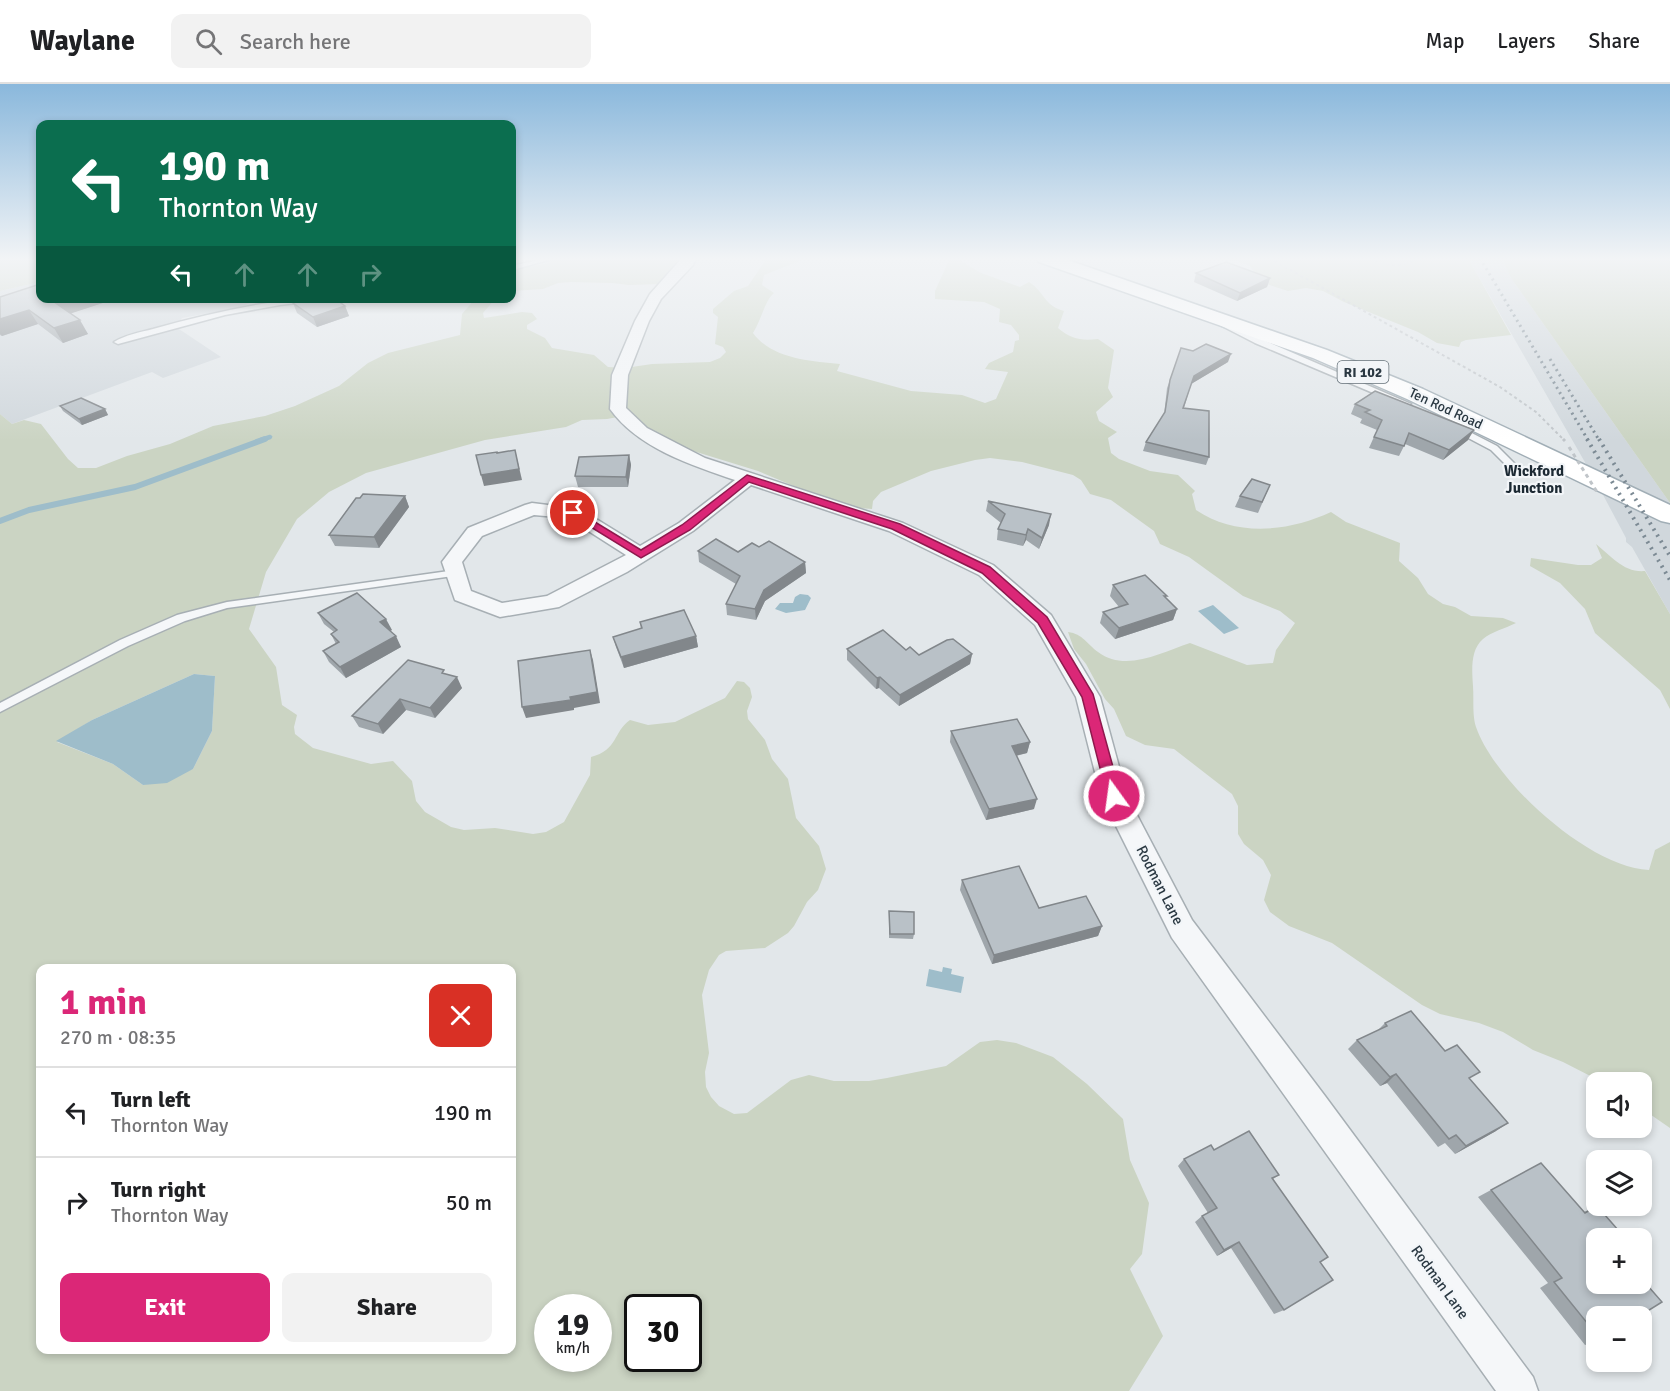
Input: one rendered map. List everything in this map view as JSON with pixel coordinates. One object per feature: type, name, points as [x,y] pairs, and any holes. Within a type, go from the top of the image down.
[{"type":"main road","name":"Ten Rod Road","points":[[1224,319],[1320,354],[1415,394],[1670,515]]},
{"type":"street","name":"Rodman Lane","points":[[643,319],[620,375],[618,409],[641,432],[699,462],[896,527],[916,536],[986,570],[1043,620],[1088,697],[1114,796],[1182,929],[1519,1391]]},
{"type":"street","points":[[641,555],[573,513],[532,509],[475,532],[452,562],[462,595],[500,610],[552,602],[641,555],[686,527],[747,478]]},
{"type":"lane","points":[[118,342],[196,319]]},
{"type":"lane","points":[[1217,319],[1232,329],[1258,341],[1412,407]]},
{"type":"lane","points":[[1454,427],[1494,448],[1514,468]]},
{"type":"lane","points":[[0,708],[124,643],[181,618],[226,605],[456,573]]},
{"type":"path","points":[[1379,319],[1474,372],[1546,421],[1569,447],[1597,492]]},
{"type":"shaded area","points":[[0,319],[181,319],[176,327],[221,357],[163,378],[152,372],[12,424],[0,414]]},
{"type":"shaded area","points":[[1503,319],[1540,319],[1670,503],[1670,614],[1632,547],[1626,542],[1594,478]]},
{"type":"green space","points":[[462,319],[537,319],[527,325],[527,329],[545,338],[552,348],[594,355],[608,367],[625,368],[652,364],[710,362],[720,358],[726,352],[723,347],[715,344],[718,319],[760,319],[753,333],[761,342],[781,353],[816,362],[840,364],[837,371],[911,391],[962,395],[985,403],[996,399],[1008,372],[985,369],[989,363],[1013,352],[1015,341],[1019,340],[1019,335],[1011,325],[999,322],[999,319],[1061,319],[1058,328],[1067,335],[1086,340],[1098,339],[1114,350],[1108,388],[1113,397],[1096,412],[1099,421],[1117,432],[1108,438],[1111,453],[1119,459],[1150,471],[1178,475],[1195,491],[1192,494],[1196,510],[1228,525],[1262,529],[1280,527],[1314,519],[1331,512],[1346,522],[1400,543],[1399,561],[1418,578],[1428,594],[1443,604],[1455,607],[1471,616],[1503,618],[1516,623],[1483,639],[1474,655],[1472,674],[1475,722],[1486,749],[1524,796],[1573,838],[1600,855],[1625,866],[1649,870],[1655,850],[1670,842],[1670,1128],[1652,1116],[1652,1072],[1586,1074],[1533,1050],[1503,1032],[1479,1023],[1440,1014],[1422,1005],[1332,943],[1289,926],[1270,912],[1264,900],[1271,875],[1263,860],[1244,844],[1238,834],[1238,806],[1232,794],[1174,749],[1145,745],[1126,736],[1114,709],[1105,699],[1086,664],[1074,649],[1068,632],[1081,637],[1098,652],[1120,661],[1144,659],[1190,643],[1247,665],[1273,663],[1276,650],[1295,623],[1280,611],[1243,596],[1189,557],[1160,544],[1154,531],[1111,500],[1090,494],[1081,480],[1073,475],[1022,462],[990,458],[931,471],[881,492],[873,501],[872,509],[859,508],[813,494],[758,471],[677,446],[640,424],[634,414],[607,419],[582,420],[566,427],[485,440],[366,473],[329,492],[297,519],[266,572],[249,629],[276,667],[282,705],[297,715],[295,734],[313,748],[371,764],[393,761],[412,781],[416,801],[425,812],[451,827],[464,830],[495,828],[533,834],[546,832],[564,822],[590,775],[591,757],[606,750],[630,720],[648,725],[675,722],[725,698],[737,681],[744,682],[750,688],[752,697],[747,711],[748,719],[765,740],[772,759],[788,779],[796,818],[819,846],[826,869],[818,890],[807,902],[788,933],[765,948],[726,951],[719,955],[709,970],[702,995],[709,1053],[705,1072],[706,1087],[711,1097],[719,1106],[734,1114],[747,1113],[791,1080],[809,1075],[834,1081],[869,1081],[887,1078],[946,1066],[980,1042],[997,1040],[1016,1043],[1053,1057],[1087,1084],[1123,1119],[1130,1160],[1149,1203],[1142,1254],[1130,1269],[1163,1336],[1129,1391],[0,1391],[0,414],[12,424],[24,420],[41,424],[68,459],[78,468],[96,468],[127,456],[170,444],[213,426],[265,416],[295,406],[339,386],[368,363],[388,353],[460,335]],"holes":[[[194,674],[215,676],[212,731],[193,769],[143,785],[113,764],[57,742],[92,720]]]},
{"type":"green space","points":[[1386,319],[1502,319],[1511,335],[1466,340],[1461,342],[1459,347],[1437,343],[1418,332]]},
{"type":"green space","points":[[1540,319],[1670,319],[1670,503]]},
{"type":"green space","points":[[1596,544],[1624,566],[1637,571],[1645,571],[1670,614],[1670,709],[1660,690],[1595,633],[1585,609],[1560,583],[1530,566],[1531,558],[1591,565],[1602,558]]},
{"type":"water","points":[[800,594],[811,598],[805,610],[786,613],[775,609],[780,603],[793,603],[795,597]]},
{"type":"water","points":[[1213,605],[1239,628],[1224,634],[1198,611]]},
{"type":"water","points":[[194,674],[215,676],[212,731],[193,769],[167,783],[143,785],[113,764],[56,741],[92,720]]},
{"type":"water","points":[[943,967],[952,969],[951,974],[964,977],[961,993],[926,986],[929,969],[942,972]]},
{"type":"building","points":[[41,319],[80,320],[54,328]]},
{"type":"building","points":[[1206,344],[1231,354],[1194,376],[1183,408],[1209,411],[1209,457],[1146,442],[1165,412],[1170,380],[1181,348],[1193,351]]},
{"type":"building","points":[[1375,391],[1474,430],[1449,450],[1409,433],[1404,446],[1374,437],[1382,420],[1365,412],[1370,410],[1355,404]]},
{"type":"building","points":[[81,398],[105,409],[79,419],[60,406]]},
{"type":"building","points":[[515,450],[519,469],[481,475],[476,455]]},
{"type":"building","points":[[629,455],[626,477],[575,476],[579,457]]},
{"type":"building","points":[[1252,479],[1270,485],[1262,502],[1240,496]]},
{"type":"building","points":[[363,494],[405,496],[374,537],[329,535],[356,498],[360,498]]},
{"type":"building","points":[[988,501],[1051,514],[1042,538],[1028,529],[1026,535],[998,529],[1005,514]]},
{"type":"building","points":[[716,539],[738,552],[752,543],[759,547],[769,541],[805,562],[764,590],[755,609],[726,604],[740,576],[698,551]]},
{"type":"building","points":[[1145,575],[1177,609],[1119,628],[1103,612],[1128,604],[1113,585]]},
{"type":"building","points":[[357,593],[386,619],[380,622],[396,636],[340,667],[323,651],[339,642],[331,634],[337,630],[318,613]]},
{"type":"building","points":[[684,610],[696,636],[621,657],[613,637],[642,628],[640,622]]},
{"type":"building","points":[[883,630],[906,650],[910,647],[919,655],[953,639],[972,654],[900,695],[880,677],[877,678],[847,649]]},
{"type":"building","points":[[590,650],[597,692],[570,697],[571,700],[522,707],[518,661]]},
{"type":"building","points":[[408,660],[444,670],[442,673],[457,677],[430,708],[400,699],[378,724],[352,716]]},
{"type":"building","points":[[1017,719],[1030,742],[1012,746],[1037,799],[989,809],[951,731]]},
{"type":"building","points":[[1019,866],[1039,908],[1086,896],[1102,926],[994,955],[962,880]]},
{"type":"building","points":[[889,911],[914,912],[914,934],[890,934]]},
{"type":"building","points":[[1411,1011],[1445,1051],[1457,1045],[1480,1072],[1469,1078],[1508,1123],[1466,1146],[1456,1135],[1449,1139],[1396,1074],[1390,1077],[1357,1040],[1387,1026],[1385,1023]]},
{"type":"building","points":[[1249,1131],[1279,1175],[1272,1178],[1328,1257],[1320,1262],[1333,1280],[1284,1310],[1239,1242],[1224,1250],[1202,1216],[1217,1208],[1184,1159],[1211,1145],[1214,1150]]},
{"type":"building","points":[[1541,1163],[1586,1212],[1586,1216],[1606,1216],[1616,1228],[1586,1228],[1586,1294],[1652,1294],[1652,1291],[1662,1302],[1652,1308],[1652,1306],[1586,1306],[1586,1322],[1554,1282],[1562,1278],[1491,1190]]},
{"type":"waterway","points":[[261,440],[270,437]]},
{"type":"waterway","points":[[0,521],[29,510],[135,487],[265,439]]},
{"type":"railway","points":[[1516,319],[1588,440]]},
{"type":"railway","points":[[1550,359],[1599,440]]},
{"type":"railway","points":[[1587,439],[1670,580]]},
{"type":"railway","points":[[1599,439],[1670,556]]},
{"type":"district","name":"Wickford Junction","points":[[1534,480]]},
{"type":"route","points":[[573,513],[641,555],[686,527],[747,478],[896,527],[986,570],[1043,620],[1088,697],[1114,796]]}]
